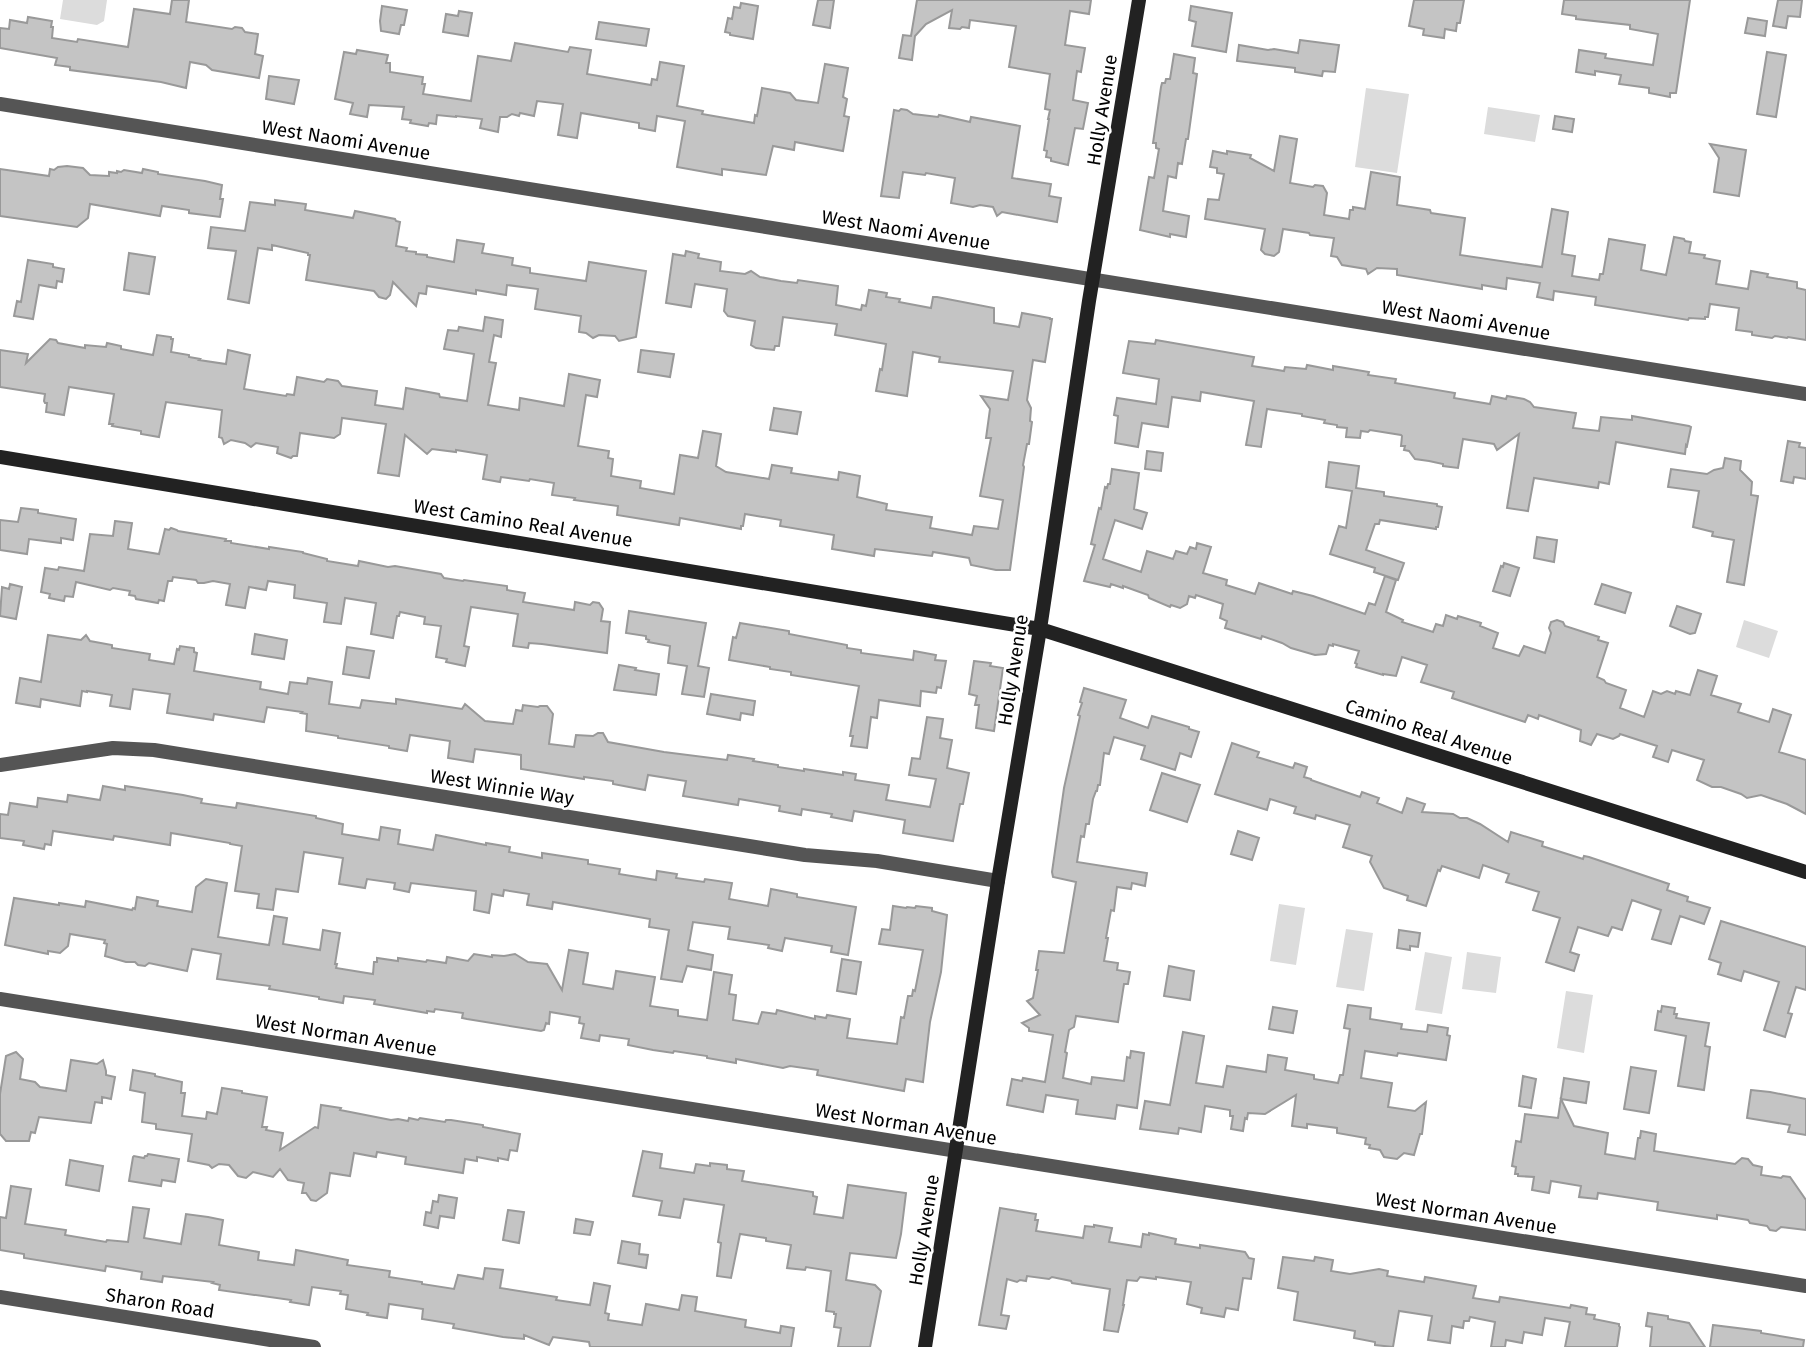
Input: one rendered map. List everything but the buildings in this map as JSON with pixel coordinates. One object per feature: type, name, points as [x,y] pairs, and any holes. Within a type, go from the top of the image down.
[{"type":"street","name":"Holly Avenue","points":[[925,1347],[1139,0]]},
{"type":"street","name":"West Naomi Avenue","points":[[0,103],[1806,394]]},
{"type":"street","name":"West Camino Real Avenue","points":[[0,457],[1040,629]]},
{"type":"street","name":"Camino Real Avenue","points":[[1040,629],[1806,873]]},
{"type":"street","name":"West Winnie Way","points":[[0,765],[113,748],[154,750],[805,855],[877,861],[998,881]]},
{"type":"street","name":"West Norman Avenue","points":[[0,999],[1806,1286]]},
{"type":"street","name":"Sharon Road","points":[[0,1297],[314,1347]]},
{"type":"shaded area","points":[[63,0],[107,0],[104,21],[97,25],[60,19]]},
{"type":"shaded area","points":[[1366,88],[1409,94],[1397,173],[1355,167]]},
{"type":"shaded area","points":[[1488,107],[1540,115],[1535,142],[1484,134]]},
{"type":"shaded area","points":[[1744,620],[1778,631],[1769,658],[1736,647]]},
{"type":"shaded area","points":[[1279,904],[1305,908],[1296,965],[1270,961]]},
{"type":"shaded area","points":[[1346,929],[1373,933],[1364,991],[1336,987]]},
{"type":"shaded area","points":[[1425,952],[1452,957],[1442,1014],[1415,1010]]},
{"type":"shaded area","points":[[1467,952],[1501,957],[1496,993],[1462,989]]},
{"type":"shaded area","points":[[1566,991],[1593,995],[1584,1053],[1557,1048]]}]
